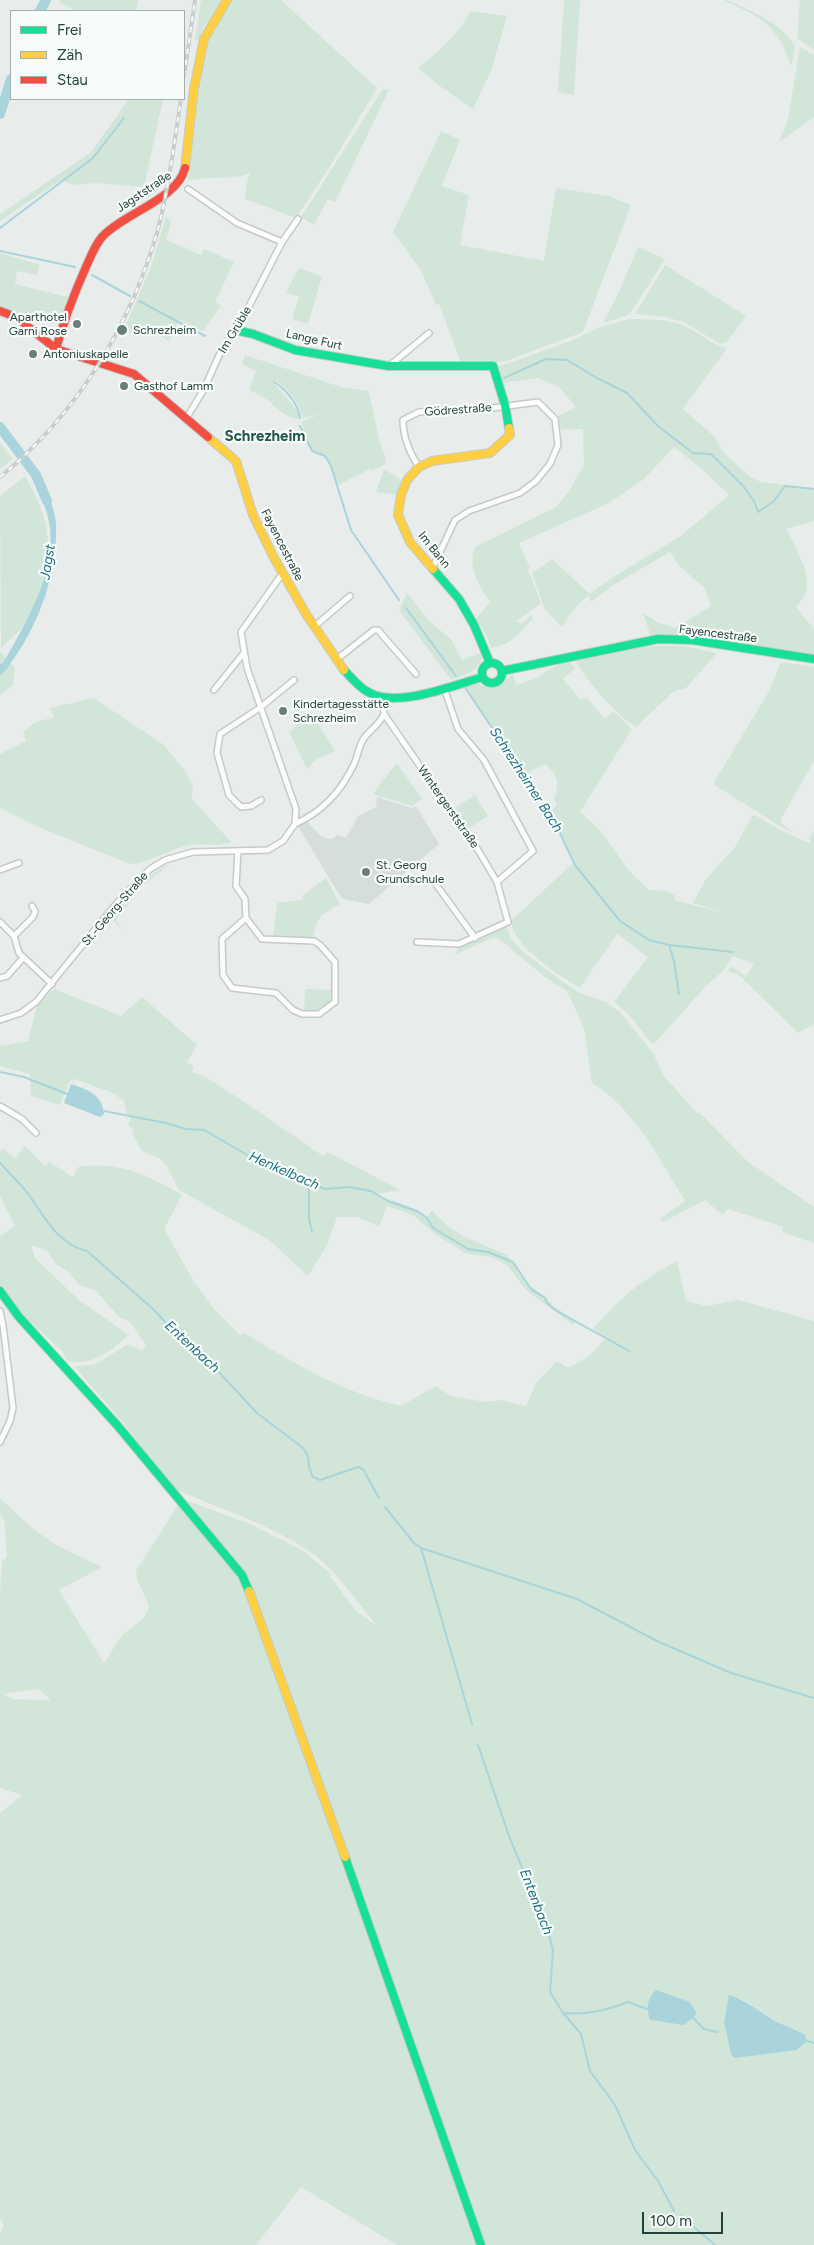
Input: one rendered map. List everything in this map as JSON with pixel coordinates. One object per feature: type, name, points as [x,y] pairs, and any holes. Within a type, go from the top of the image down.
[{"type":"street","name":"Jagststraße","points":[[56,349],[70,302],[94,249],[102,237],[131,214],[166,194],[183,178],[187,161],[196,74],[204,40],[227,0]]},
{"type":"street","points":[[188,189],[237,223],[282,242]]},
{"type":"street","name":"Im Grüble","points":[[187,417],[203,391],[221,351],[242,322],[282,242],[298,219]]},
{"type":"street","name":"Fayencestraße","points":[[0,311],[19,318],[47,344],[56,349],[134,374],[187,417],[236,461],[244,477],[253,514],[282,574],[336,660],[354,684],[369,694],[382,697],[409,697],[483,677],[490,683],[496,682],[501,678],[502,671],[658,640],[700,641],[814,659]]},
{"type":"street","name":"Lange Furt","points":[[235,330],[253,334],[295,350],[388,366],[493,366],[506,405]]},
{"type":"street","points":[[388,366],[429,332]]},
{"type":"street","points":[[419,467],[432,461],[490,453],[510,435],[506,405],[538,402],[555,420],[558,445],[550,464],[536,481],[520,493],[469,511],[455,520],[433,567]]},
{"type":"street","name":"Gödrestraße","points":[[419,467],[405,439],[403,420],[419,412],[485,409],[506,405]]},
{"type":"street","name":"Im Bann","points":[[419,467],[407,480],[401,495],[398,515],[410,542],[459,599],[474,625],[490,663]]},
{"type":"street","points":[[282,574],[242,632],[243,654],[296,808],[295,824]]},
{"type":"street","points":[[315,626],[350,596]]},
{"type":"street","points":[[336,660],[374,630],[378,630],[416,674]]},
{"type":"street","points":[[214,690],[243,654]]},
{"type":"street","points":[[483,677],[483,668],[490,663],[499,666],[502,671]]},
{"type":"street","points":[[261,800],[251,806],[241,806],[230,795],[217,752],[220,734],[262,707],[294,680]]},
{"type":"street","points":[[444,688],[458,729],[484,760],[533,851],[497,882]]},
{"type":"street","name":"Wintergerststraße","points":[[382,697],[384,714],[457,819],[497,882],[508,922],[475,938]]},
{"type":"street","name":"St.-Georg-Straße","points":[[0,1020],[21,1013],[36,1002],[120,899],[150,869],[165,860],[193,852],[268,850],[283,841],[295,824],[310,817],[336,793],[352,769],[363,739],[379,724],[384,714]]},
{"type":"street","points":[[238,852],[236,886],[245,899],[246,918],[262,939],[314,941],[320,945],[335,962],[335,1002],[319,1014],[302,1014],[293,1010],[276,993],[232,988],[223,975],[222,939],[246,918]]},
{"type":"street","points":[[0,870],[19,863]]},
{"type":"street","points":[[417,942],[459,944],[475,938],[435,883]]},
{"type":"street","points":[[14,936],[33,917],[35,911],[32,906]]},
{"type":"street","points":[[0,922],[14,936],[18,953],[52,984]]},
{"type":"street","points":[[0,978],[7,976],[23,958]]},
{"type":"street","points":[[0,1106],[22,1119],[36,1133]]},
{"type":"street","points":[[0,1291],[19,1317],[117,1425],[242,1575],[253,1599],[480,2245]]},
{"type":"street","points":[[0,1312],[4,1325],[13,1408],[10,1421],[0,1442]]},
{"type":"shaded area","name":"St. Georg Grundschule","points":[[377,797],[412,808],[416,806],[439,844],[369,904],[342,899],[297,825],[306,821],[322,837],[331,839],[338,835],[346,838],[358,816],[376,807]]},
{"type":"green space","points":[[60,0],[138,0],[136,10],[75,10],[59,2]]},
{"type":"green space","points":[[201,0],[223,0],[208,25],[205,24],[198,41],[195,40]]},
{"type":"green space","points":[[232,0],[281,0],[377,88],[334,160],[296,218],[245,199],[250,173],[235,177],[204,178],[188,181],[201,68],[208,41]]},
{"type":"green space","points":[[564,0],[580,0],[574,95],[558,92]]},
{"type":"green space","points":[[727,0],[765,18],[782,30],[795,46],[791,67],[781,42],[775,33],[759,18],[724,1]]},
{"type":"green space","points":[[800,0],[814,0],[814,50],[797,38]]},
{"type":"green space","points":[[471,11],[507,16],[491,71],[473,109],[418,68],[448,42]]},
{"type":"green space","points":[[800,47],[814,55],[814,117],[779,142],[788,119]]},
{"type":"green space","points":[[383,89],[389,90],[335,202],[328,199],[314,225],[301,217]]},
{"type":"green space","points":[[127,100],[163,100],[144,187],[96,183],[74,185],[61,180],[0,221],[0,214],[90,153]]},
{"type":"green space","points":[[441,131],[460,140],[442,186],[469,195],[460,245],[544,261],[556,188],[609,196],[631,205],[583,332],[506,361],[462,365],[439,304],[436,305],[420,269],[393,232]]},
{"type":"green space","points":[[166,216],[171,222],[166,240],[201,255],[204,249],[234,262],[215,302],[221,306],[203,331],[179,319],[169,341],[144,327],[139,336],[124,329],[151,267]]},
{"type":"green space","points":[[638,247],[665,259],[632,311],[626,316],[603,323],[618,294]]},
{"type":"green space","points":[[0,253],[40,265],[37,275],[17,271],[15,284],[68,297],[60,319],[34,318],[29,321],[17,311],[0,308]]},
{"type":"green space","points":[[665,265],[746,316],[727,342],[720,344],[684,322],[665,317],[635,314]]},
{"type":"green space","points":[[299,268],[322,276],[308,324],[292,319],[299,297],[286,292]]},
{"type":"green space","points":[[630,319],[652,319],[675,323],[689,328],[712,342],[727,348],[683,409],[714,436],[722,451],[750,477],[761,482],[814,488],[814,521],[786,529],[802,561],[807,578],[806,593],[796,607],[814,629],[814,657],[713,640],[651,637],[643,613],[657,622],[675,628],[711,606],[704,587],[680,567],[670,552],[615,584],[591,602],[589,595],[578,604],[562,627],[545,610],[532,573],[552,559],[590,594],[610,579],[681,536],[729,495],[703,470],[674,447],[644,479],[609,503],[519,543],[530,568],[528,569],[541,603],[517,621],[521,624],[531,615],[533,618],[515,638],[491,648],[487,636],[476,619],[490,602],[478,583],[473,569],[472,562],[475,547],[556,507],[569,491],[584,465],[583,429],[561,430],[557,417],[576,407],[559,387],[538,378],[503,383],[498,367],[570,341],[600,327]]},
{"type":"green space","points":[[245,355],[341,387],[369,391],[379,439],[386,459],[384,465],[372,471],[370,469],[338,485],[330,464],[323,456],[312,450],[301,422],[320,414],[303,418],[293,397],[275,381],[274,383],[298,411],[299,419],[286,415],[265,399],[249,390],[256,371],[242,364]]},
{"type":"green space","points":[[0,443],[13,459],[0,469]]},
{"type":"green space","points":[[384,469],[403,481],[397,495],[376,492]]},
{"type":"green space","points":[[25,476],[37,500],[46,526],[48,538],[46,565],[33,608],[21,629],[1,648],[0,496]]},
{"type":"green space","points":[[407,593],[429,621],[451,639],[462,660],[483,652],[480,664],[476,668],[467,674],[451,680],[399,610]]},
{"type":"green space","points":[[649,646],[684,646],[717,653],[686,688],[674,691],[636,727],[620,715],[603,697],[576,661]]},
{"type":"green space","points":[[0,652],[15,668],[13,685],[0,695]]},
{"type":"green space","points":[[569,661],[575,668],[563,679],[580,699],[587,698],[605,719],[613,711],[632,729],[580,812],[599,829],[630,872],[649,890],[667,891],[675,896],[675,900],[731,915],[693,903],[706,879],[735,847],[752,816],[755,815],[780,830],[809,843],[811,839],[808,839],[814,831],[814,1024],[798,1033],[744,980],[737,974],[727,971],[732,967],[746,976],[754,964],[733,956],[723,971],[706,986],[655,1043],[651,1043],[630,1016],[614,1002],[648,957],[617,934],[580,988],[549,968],[518,939],[513,929],[512,920],[573,863],[549,814],[557,805],[554,799],[557,788],[556,779],[549,767],[544,764],[530,772],[524,773],[464,688],[476,684],[491,688],[496,687],[513,675],[516,684],[523,683],[555,666]]},
{"type":"green space","points":[[781,662],[814,667],[814,761],[781,819],[781,823],[794,833],[781,827],[713,784],[768,693]]},
{"type":"green space","points":[[94,698],[164,745],[185,771],[193,785],[192,799],[231,842],[219,845],[185,846],[151,859],[130,864],[36,826],[0,808],[0,754],[26,741],[23,733],[33,723],[54,717],[50,708]]},
{"type":"green space","points":[[311,712],[335,751],[317,759],[307,769],[289,732]]},
{"type":"green space","points":[[397,763],[422,799],[412,806],[373,794]]},
{"type":"green space","points":[[475,795],[488,816],[467,829],[453,809]]},
{"type":"green space","points":[[171,863],[140,888],[116,920],[122,929],[111,918],[145,880]]},
{"type":"green space","points":[[326,878],[340,904],[320,917],[313,939],[273,937],[277,903],[303,900],[303,895]]},
{"type":"green space","points":[[507,927],[511,939],[522,951],[563,982],[580,993],[606,1002],[621,1013],[653,1053],[664,1076],[697,1113],[700,1113],[747,1161],[814,1207],[814,1243],[782,1232],[783,1227],[728,1209],[723,1215],[705,1200],[663,1222],[661,1218],[685,1201],[645,1136],[621,1106],[592,1083],[584,1028],[567,991],[545,977],[498,938],[492,938],[454,955],[459,947],[500,928]]},
{"type":"green space","points":[[54,989],[121,1016],[142,997],[197,1045],[187,1062],[194,1066],[192,1072],[204,1076],[323,1156],[328,1152],[400,1190],[377,1194],[414,1208],[425,1216],[428,1216],[432,1211],[449,1227],[465,1237],[507,1255],[530,1286],[546,1297],[552,1305],[576,1321],[573,1325],[526,1290],[508,1266],[494,1258],[465,1253],[435,1234],[413,1215],[387,1206],[379,1226],[357,1217],[337,1217],[327,1245],[308,1276],[269,1240],[179,1190],[166,1165],[159,1158],[142,1151],[132,1133],[134,1129],[128,1126],[130,1117],[149,1119],[127,1115],[124,1101],[113,1093],[75,1079],[70,1081],[60,1105],[31,1096],[30,1074],[0,1066],[0,1046],[28,1041],[37,1006]]},
{"type":"green space","points":[[305,989],[333,990],[333,1000],[318,1012],[304,1011]]},
{"type":"green space","points":[[25,1146],[46,1167],[48,1161],[73,1177],[78,1167],[106,1166],[119,1168],[157,1181],[182,1195],[164,1229],[196,1285],[215,1310],[240,1335],[244,1333],[300,1366],[339,1385],[401,1406],[436,1386],[451,1396],[485,1402],[500,1400],[526,1406],[536,1383],[557,1361],[568,1368],[588,1357],[606,1338],[593,1329],[603,1317],[632,1290],[677,1261],[686,1301],[707,1306],[738,1300],[814,1321],[814,2245],[397,2245],[301,2187],[256,2245],[0,2245],[0,2235],[4,2225],[0,2219],[0,1813],[22,1795],[0,1788],[0,1593],[2,1561],[7,1557],[4,1520],[0,1515],[0,1498],[32,1528],[56,1545],[102,1567],[59,1590],[104,1663],[122,1635],[145,1617],[146,1612],[149,1610],[147,1600],[138,1582],[136,1571],[178,1505],[251,1588],[182,1499],[250,1524],[302,1550],[331,1574],[330,1576],[355,1610],[378,1627],[337,1576],[316,1556],[295,1542],[260,1524],[172,1488],[125,1425],[74,1366],[94,1365],[128,1344],[142,1351],[146,1345],[129,1321],[119,1317],[95,1290],[81,1286],[67,1271],[57,1265],[47,1251],[31,1245],[35,1258],[79,1300],[129,1335],[101,1356],[85,1362],[67,1361],[62,1351],[26,1318],[5,1290],[3,1291],[0,1286],[0,1236],[15,1226],[0,1196],[0,1152],[3,1149],[15,1158]],"holes":[[[38,1689],[51,1700],[13,1699],[3,1694]],[[729,1996],[746,2001],[770,2018],[805,2035],[769,2053],[735,2058],[731,2055],[724,2022]],[[649,1998],[663,2022],[650,2020]]]},
{"type":"water","points":[[45,486],[56,523],[56,541],[51,576],[33,627],[7,669],[0,675],[0,664],[3,663],[30,613],[38,595],[49,558],[51,540],[49,522],[40,492]]},
{"type":"water","points":[[71,1084],[97,1097],[103,1107],[104,1114],[100,1117],[64,1103]]},
{"type":"water","points":[[656,1990],[690,2002],[697,2014],[684,2025],[650,2020],[648,2004]]},
{"type":"water","points":[[729,1995],[805,2035],[807,2041],[797,2050],[735,2058],[731,2055],[724,2022]]},
{"type":"waterway","name":"Jagst","points":[[41,10],[46,0]]},
{"type":"waterway","name":"Jagst","points":[[0,114],[10,82]]},
{"type":"waterway","points":[[0,228],[93,158],[124,118]]},
{"type":"waterway","name":"Schrezheimer Bach","points":[[0,251],[75,267]]},
{"type":"waterway","name":"Schrezheimer Bach","points":[[92,275],[130,296]]},
{"type":"waterway","name":"Schrezheimer Bach","points":[[139,301],[205,336]]},
{"type":"waterway","points":[[504,378],[546,359],[567,360],[627,393],[658,426],[693,453],[711,454],[744,487],[754,501],[758,512],[774,501],[785,486],[814,489]]},
{"type":"waterway","name":"Schrezheimer Bach","points":[[274,382],[291,398],[300,418]]},
{"type":"waterway","name":"Schrezheimer Bach","points":[[300,426],[312,451],[325,456],[331,466],[351,530],[399,600]]},
{"type":"waterway","name":"Jagst","points":[[0,427],[36,475],[47,501]]},
{"type":"waterway","name":"Schrezheimer Bach","points":[[406,608],[456,676]]},
{"type":"waterway","name":"Schrezheimer Bach","points":[[466,689],[554,820],[575,865],[620,921],[649,940],[669,945],[733,952]]},
{"type":"waterway","points":[[669,945],[674,961],[679,994]]},
{"type":"waterway","name":"Henkelbach","points":[[0,1072],[24,1077],[67,1094]]},
{"type":"waterway","name":"Henkelbach","points":[[104,1111],[166,1123],[186,1129],[204,1130],[249,1156],[276,1166],[309,1183],[325,1189],[349,1187],[371,1191],[388,1201],[419,1212],[427,1218],[433,1228],[468,1249],[488,1252],[513,1262],[531,1289],[545,1298],[547,1303],[555,1310],[629,1351]]},
{"type":"waterway","name":"Entenbach","points":[[0,1163],[26,1191],[60,1236],[68,1243],[87,1251],[153,1309],[185,1343],[214,1367],[257,1413],[303,1448],[308,1456],[309,1467],[313,1477],[320,1480],[358,1467],[363,1469],[379,1498]]},
{"type":"waterway","points":[[309,1183],[309,1219],[312,1232]]},
{"type":"waterway","name":"Entenbach","points":[[385,1507],[414,1543],[421,1548],[472,1724]]},
{"type":"waterway","points":[[421,1548],[577,1599],[657,1641],[731,1673],[814,1698]]},
{"type":"waterway","name":"Entenbach","points":[[478,1745],[509,1836],[548,1931],[553,1950],[550,1992],[563,2013],[581,2034],[590,2071],[615,2105],[635,2150],[658,2181],[674,2211]]},
{"type":"waterway","points":[[565,2013],[597,2011],[628,2002],[647,2009]]},
{"type":"waterway","points":[[693,2018],[704,2029],[718,2032]]},
{"type":"waterway","points":[[807,2041],[814,2043]]},
{"type":"waterway","name":"Entenbach","points":[[681,2216],[715,2245]]},
{"type":"railway","points":[[185,69],[195,0]]},
{"type":"railway","points":[[0,477],[53,426],[76,397],[97,367],[131,302],[157,233],[165,200],[181,100]]},
{"type":"traffic: fast","points":[[235,330],[253,334],[295,350],[388,366],[493,366],[505,405],[509,428]]},
{"type":"traffic: fast","points":[[433,569],[459,599],[474,625],[490,663]]},
{"type":"traffic: fast","points":[[502,671],[658,639],[692,640],[814,659]]},
{"type":"traffic: fast","points":[[492,663],[499,666],[502,673],[499,680],[492,683],[485,680],[482,673],[485,666],[492,663]]},
{"type":"traffic: fast","points":[[344,670],[366,691],[382,697],[396,698],[426,694],[483,677]]},
{"type":"traffic: fast","points":[[0,1291],[19,1317],[117,1425],[242,1575],[249,1591]]},
{"type":"traffic: fast","points":[[345,1857],[481,2245]]},
{"type":"traffic: slow","points":[[185,168],[194,88],[204,39],[227,0]]},
{"type":"traffic: slow","points":[[433,569],[410,542],[398,515],[401,495],[407,480],[419,467],[432,461],[490,453],[510,435],[509,428]]},
{"type":"traffic: slow","points":[[208,437],[236,461],[253,515],[273,556],[306,614],[344,670]]},
{"type":"traffic: slow","points":[[249,1591],[345,1857]]},
{"type":"traffic: jam","points":[[56,349],[73,297],[91,255],[102,237],[123,220],[149,205],[172,188],[180,179],[185,168]]},
{"type":"traffic: jam","points":[[0,311],[16,317],[56,349],[134,374],[208,437]]},
{"type":"place","name":"Aparthotel Garni Rose","points":[[77,324]]},
{"type":"place","name":"Schrezheim","points":[[122,330]]},
{"type":"place","name":"Antoniuskapelle","points":[[33,354]]},
{"type":"place","name":"Gasthof Lamm","points":[[124,386]]},
{"type":"place","name":"Kindertagesstätte Schrezheim","points":[[283,711]]},
{"type":"place","name":"St. Georg Grundschule","points":[[366,872]]},
{"type":"district","name":"Schrezheim","points":[[265,437]]}]
